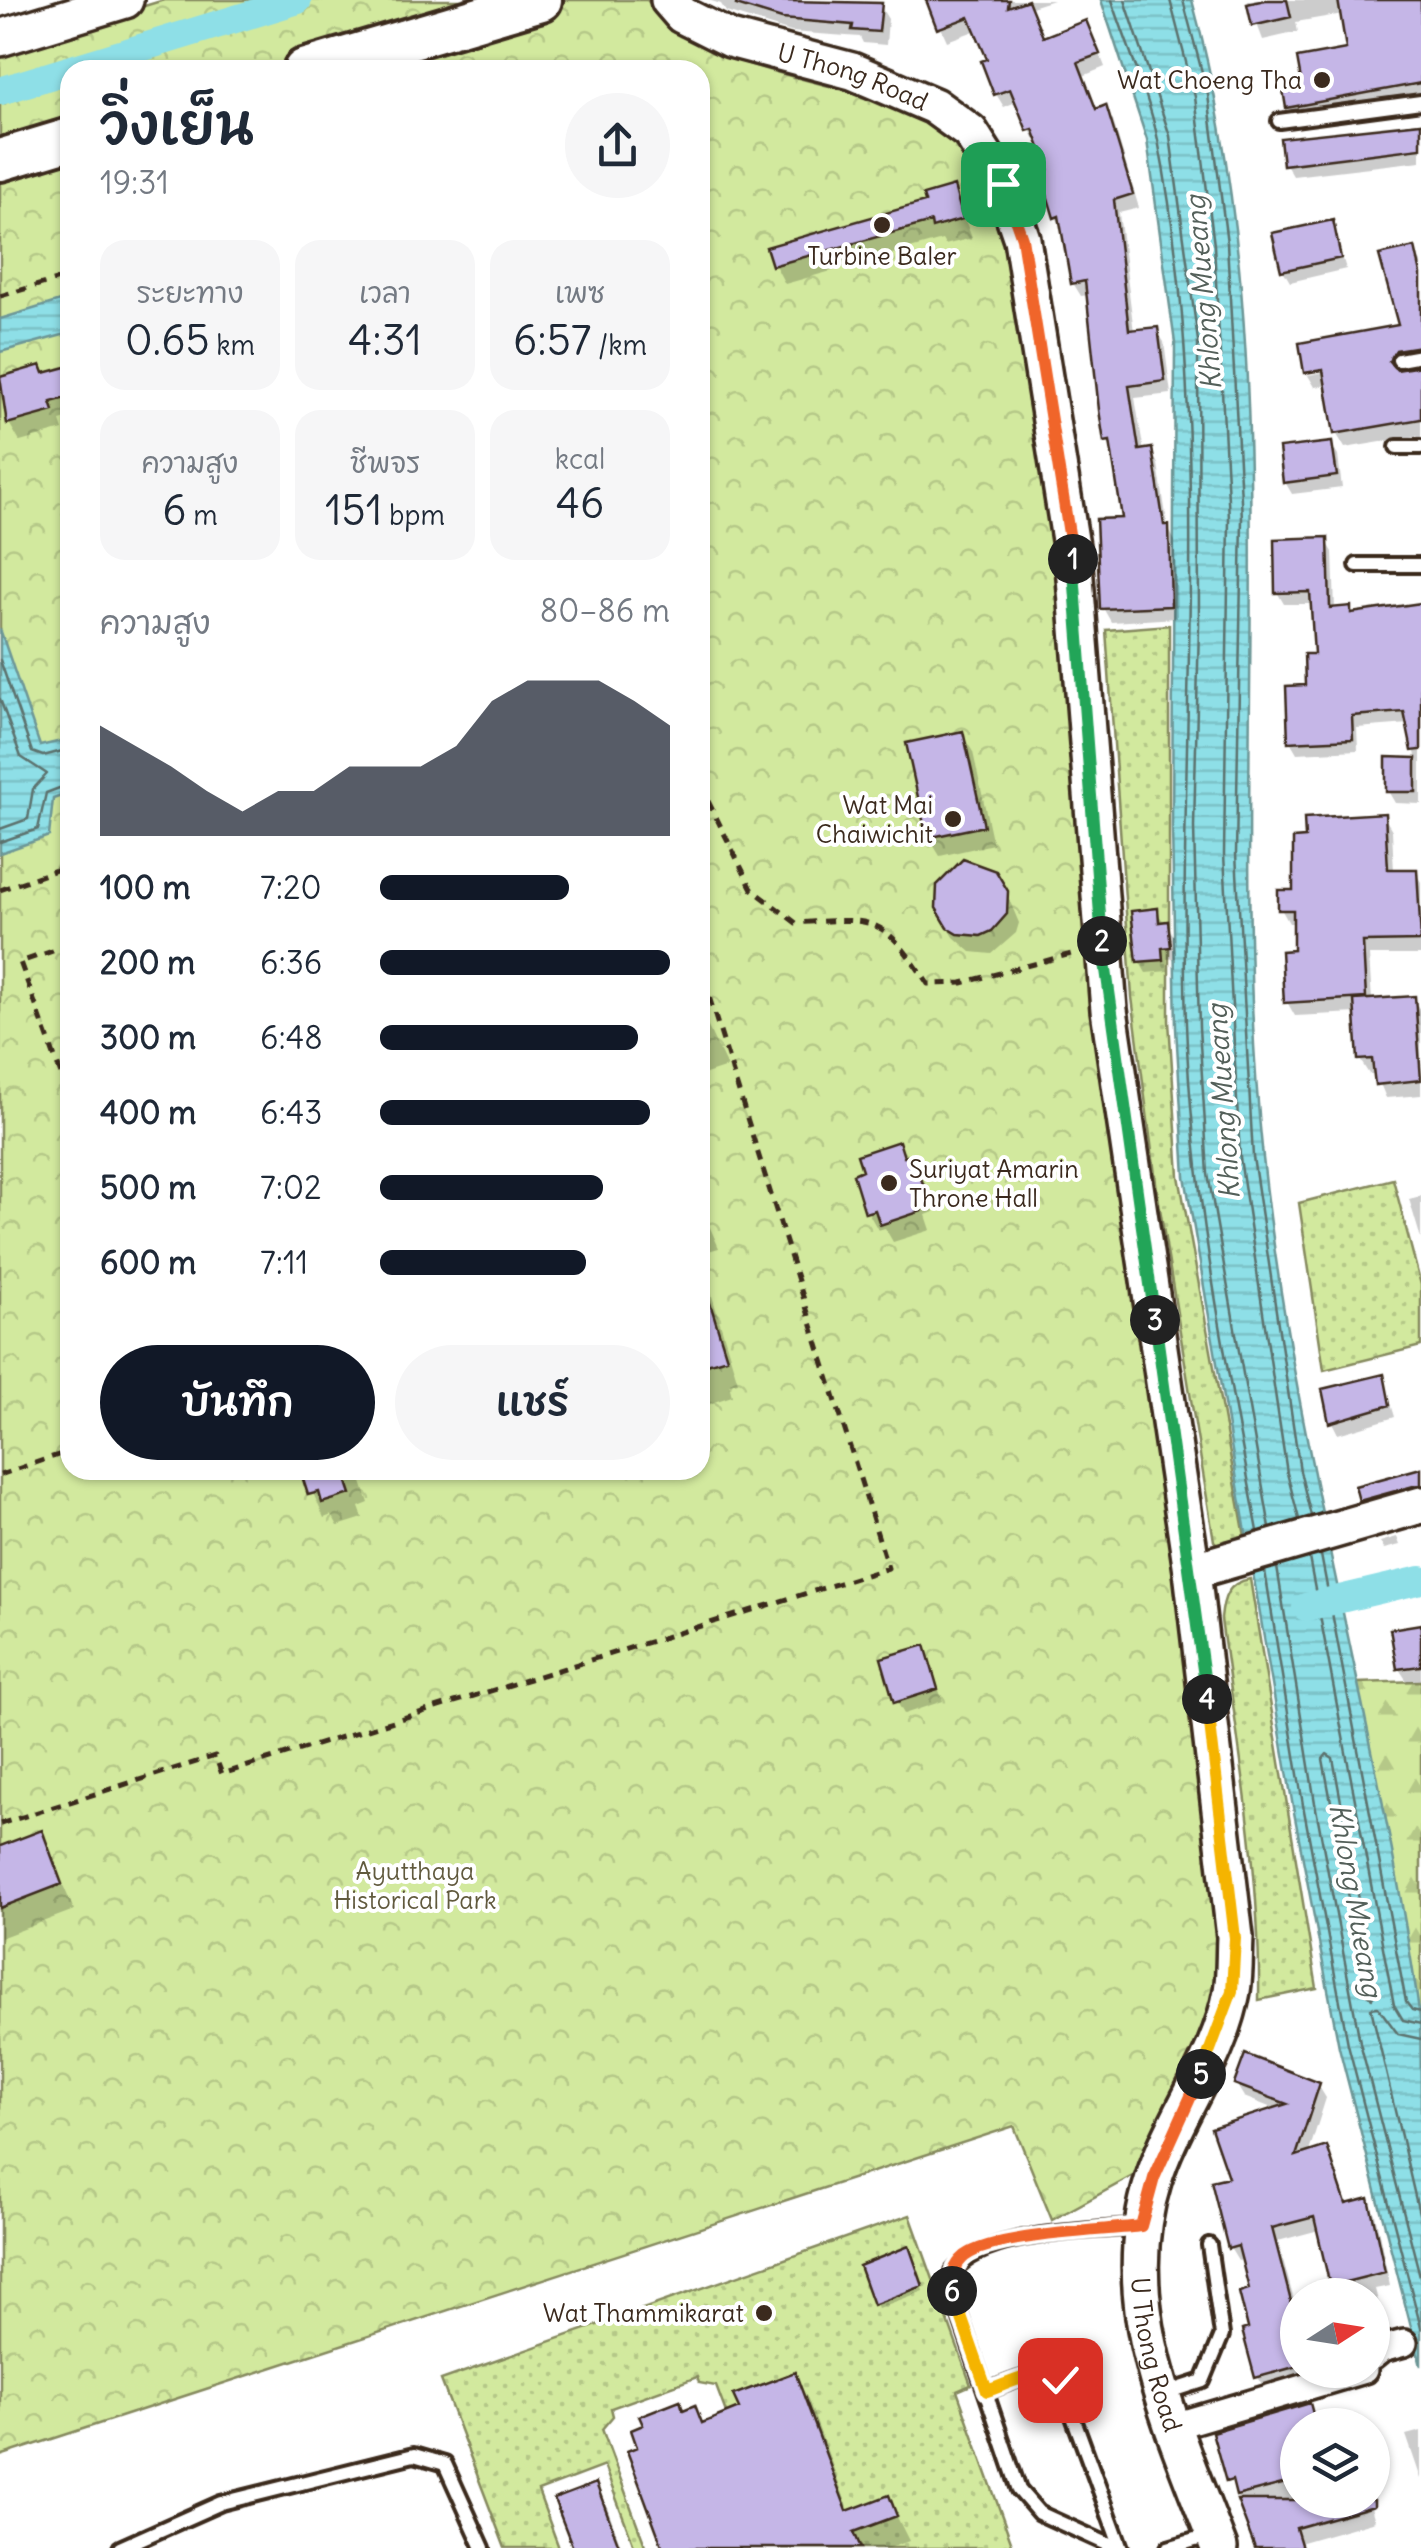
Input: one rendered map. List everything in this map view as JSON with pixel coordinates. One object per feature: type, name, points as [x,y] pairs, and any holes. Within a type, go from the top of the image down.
[{"type":"main road","points":[[0,38],[124,0]]},
{"type":"main road","points":[[338,60],[541,0]]},
{"type":"main road","name":"U Thong Road","points":[[669,0],[682,15],[730,40],[852,71],[934,106],[970,132],[1003,184],[1022,238],[1074,565],[1102,946],[1208,1565],[1235,1938],[1232,1991],[1215,2044],[1154,2178],[1141,2226],[1138,2294],[1169,2410],[1217,2541]]},
{"type":"main road","points":[[0,160],[60,142]]},
{"type":"main road","points":[[1208,1565],[1421,1504]]},
{"type":"street","points":[[1390,2347],[1404,2343]]},
{"type":"street","points":[[1169,2410],[1280,2387]]},
{"type":"lane","points":[[1279,121],[1421,102]]},
{"type":"lane","points":[[1399,360],[1421,356]]},
{"type":"lane","points":[[1397,448],[1421,447]]},
{"type":"lane","points":[[1357,565],[1421,564]]},
{"type":"lane","points":[[1118,2548],[1040,2513],[1027,2502],[952,2292],[952,2272],[967,2255],[1012,2239],[1141,2226]]},
{"type":"lane","points":[[1169,2410],[1203,2380],[1222,2335],[1209,2245]]},
{"type":"lane","points":[[987,2391],[1039,2374],[1051,2374],[1060,2380],[1118,2548]]},
{"type":"lane","points":[[120,2548],[220,2503],[414,2455],[445,2464],[483,2548]]},
{"type":"lane","points":[[1168,2548],[1217,2541]]},
{"type":"path","points":[[0,296],[60,279]]},
{"type":"path","points":[[710,805],[752,889],[796,923],[860,918],[898,940],[928,984],[962,982],[1102,946]]},
{"type":"path","points":[[0,890],[60,869]]},
{"type":"path","points":[[60,948],[20,962],[60,1072]]},
{"type":"path","points":[[0,1824],[216,1756],[222,1774],[888,1568],[710,1000]]},
{"type":"path","points":[[0,1475],[60,1454]]},
{"type":"green space","name":"Ayutthaya Historical Park","points":[[164,0],[647,0],[683,33],[726,56],[871,98],[916,118],[956,146],[988,188],[1005,230],[1016,275],[1062,580],[1223,1922],[1212,2006],[1182,2085],[1138,2173],[1052,2220],[1014,2126],[0,2456],[0,50]]},
{"type":"green space","points":[[1169,625],[1169,1021],[1179,1176],[1246,1542],[1221,1548],[1214,1541],[1157,1190],[1132,997],[1106,630]]},
{"type":"green space","points":[[1393,1179],[1421,1285],[1421,1346],[1324,1370],[1299,1203]]},
{"type":"green space","points":[[1250,1579],[1317,1988],[1259,2000],[1252,1857],[1221,1619],[1228,1593],[1236,1584]]},
{"type":"green space","points":[[1421,1681],[1421,2017],[1419,2017],[1357,1683]]},
{"type":"green space","points":[[910,2215],[971,2385],[957,2391],[1012,2544],[1002,2548],[777,2548],[716,2386],[699,2383],[697,2377],[611,2408],[613,2416],[602,2429],[646,2548],[635,2548],[604,2466],[538,2491],[559,2548],[505,2548],[441,2380]]},
{"type":"water","name":"Khlong Mueang","points":[[1101,0],[1192,0],[1223,142],[1241,286],[1249,430],[1249,868],[1252,1013],[1263,1158],[1295,1374],[1383,1802],[1420,2018],[1421,2366],[1339,2047],[1293,1807],[1185,1176],[1176,1028],[1172,827],[1175,343],[1147,140]]},
{"type":"water","points":[[60,301],[60,336],[0,352],[0,319]]},
{"type":"water","points":[[0,629],[40,746],[60,741],[60,797],[53,799],[49,836],[0,853]]},
{"type":"building","points":[[737,0],[882,3],[879,32],[852,30],[853,25],[782,19],[736,5]]},
{"type":"building","points":[[926,0],[1009,0],[1008,7],[1028,0],[1043,37],[1086,20],[1100,54],[1078,62],[1096,109],[1106,105],[1133,194],[1114,200],[1129,330],[1158,327],[1165,381],[1129,386],[1139,450],[1152,448],[1164,525],[1169,525],[1171,606],[1100,609],[1096,519],[1122,518],[1110,441],[1104,442],[1099,410],[1085,281],[1071,284],[1059,216],[1054,218],[1040,171],[1048,169],[1033,129],[1027,131],[1010,89],[994,95],[981,61],[987,59],[969,17],[937,29]]},
{"type":"building","points":[[1287,0],[1291,17],[1252,26],[1247,4]]},
{"type":"building","points":[[1338,0],[1421,0],[1421,83],[1286,108],[1282,84],[1301,80],[1297,58],[1346,49]]},
{"type":"building","points":[[1421,123],[1421,148],[1283,165],[1280,138]]},
{"type":"building","name":"Turbine Baler","points":[[954,186],[963,219],[932,228],[931,222],[772,266],[766,247],[925,202],[923,195]]},
{"type":"building","points":[[1333,220],[1341,258],[1281,271],[1272,233]]},
{"type":"building","points":[[1415,247],[1421,274],[1421,346],[1396,350],[1389,361],[1397,370],[1421,366],[1421,419],[1334,434],[1323,370],[1304,373],[1299,343],[1398,325],[1379,255]]},
{"type":"building","points":[[41,365],[44,373],[60,369],[60,400],[51,402],[54,411],[7,424],[0,377]]},
{"type":"building","points":[[1332,442],[1337,476],[1283,483],[1279,448]]},
{"type":"building","points":[[1328,537],[1330,608],[1351,606],[1351,613],[1421,603],[1421,750],[1412,751],[1404,712],[1352,716],[1353,739],[1288,742],[1286,686],[1305,685],[1304,654],[1314,654],[1310,592],[1275,593],[1274,539]]},
{"type":"building","points":[[963,731],[984,826],[927,838],[906,743]]},
{"type":"building","points":[[1386,757],[1416,758],[1416,792],[1386,792]]},
{"type":"building","points":[[1385,813],[1388,869],[1417,869],[1421,941],[1363,942],[1366,998],[1284,1003],[1281,951],[1293,950],[1293,910],[1278,910],[1278,890],[1293,890],[1293,839],[1305,838],[1304,818]]},
{"type":"building","points":[[963,859],[996,871],[1008,891],[1007,914],[992,931],[981,936],[958,934],[948,928],[936,908],[937,885]]},
{"type":"building","points":[[1158,908],[1159,922],[1168,921],[1171,947],[1162,948],[1163,960],[1137,962],[1131,911]]},
{"type":"building","points":[[1415,996],[1421,1080],[1375,1085],[1372,1059],[1358,1060],[1354,1000]]},
{"type":"building","name":"Suriyat Amarin Throne Hall","points":[[899,1141],[904,1157],[913,1154],[926,1193],[917,1196],[922,1211],[880,1225],[875,1210],[865,1213],[853,1174],[862,1170],[857,1155]]},
{"type":"building","points":[[710,1303],[727,1358],[710,1363]]},
{"type":"building","points":[[1384,1374],[1390,1405],[1329,1423],[1322,1389]]},
{"type":"building","points":[[1421,1468],[1421,1484],[1359,1501],[1355,1486]]},
{"type":"building","points":[[303,1480],[346,1480],[351,1494],[322,1503],[319,1492],[308,1495]]},
{"type":"building","points":[[1421,1624],[1421,1666],[1397,1669],[1390,1629]]},
{"type":"building","points":[[925,1645],[938,1689],[894,1703],[881,1658]]},
{"type":"building","points":[[42,1830],[62,1884],[0,1908],[0,1846]]},
{"type":"building","points":[[1245,2054],[1320,2083],[1296,2156],[1327,2146],[1346,2204],[1369,2198],[1385,2272],[1361,2278],[1328,2278],[1314,2217],[1272,2228],[1285,2278],[1280,2278],[1280,2371],[1255,2378],[1242,2330],[1248,2328],[1239,2292],[1249,2289],[1238,2246],[1228,2249],[1211,2181],[1228,2177],[1211,2128],[1287,2104],[1234,2084]]},
{"type":"building","points":[[909,2246],[923,2286],[873,2305],[859,2266]]},
{"type":"building","points":[[795,2372],[847,2511],[889,2495],[897,2516],[854,2532],[861,2548],[663,2548],[627,2451],[637,2447],[631,2430],[643,2425],[639,2416],[680,2400],[683,2410],[695,2405],[702,2423],[739,2408],[733,2395]]},
{"type":"building","points":[[1280,2412],[1280,2485],[1236,2496],[1232,2480],[1226,2482],[1212,2432]]},
{"type":"building","points":[[596,2483],[620,2548],[573,2548],[554,2499]]},
{"type":"building","points":[[1237,2500],[1280,2500],[1280,2518],[1331,2518],[1296,2528],[1302,2548],[1255,2548]]},
{"type":"waterway","points":[[102,60],[298,0]]},
{"type":"waterway","points":[[0,91],[60,73]]},
{"type":"waterway","points":[[1306,1607],[1421,1580]]},
{"type":"place","name":"Wat Choeng Tha","points":[[1322,80]]},
{"type":"place","name":"Turbine Baler","points":[[882,225]]},
{"type":"place","name":"Wat Mai Chaiwichit","points":[[953,819]]},
{"type":"place","name":"Suriyat Amarin Throne Hall","points":[[889,1183]]},
{"type":"place","name":"Wat Thammikarat","points":[[764,2313]]},
{"type":"route","points":[[1003,184],[1022,238],[1074,565],[1109,1010],[1192,1571],[1235,1938],[1232,1991],[1215,2044],[1154,2178],[1141,2226],[1012,2239],[967,2255],[952,2272],[952,2292],[987,2391],[1039,2374],[1051,2374],[1060,2380]]}]
